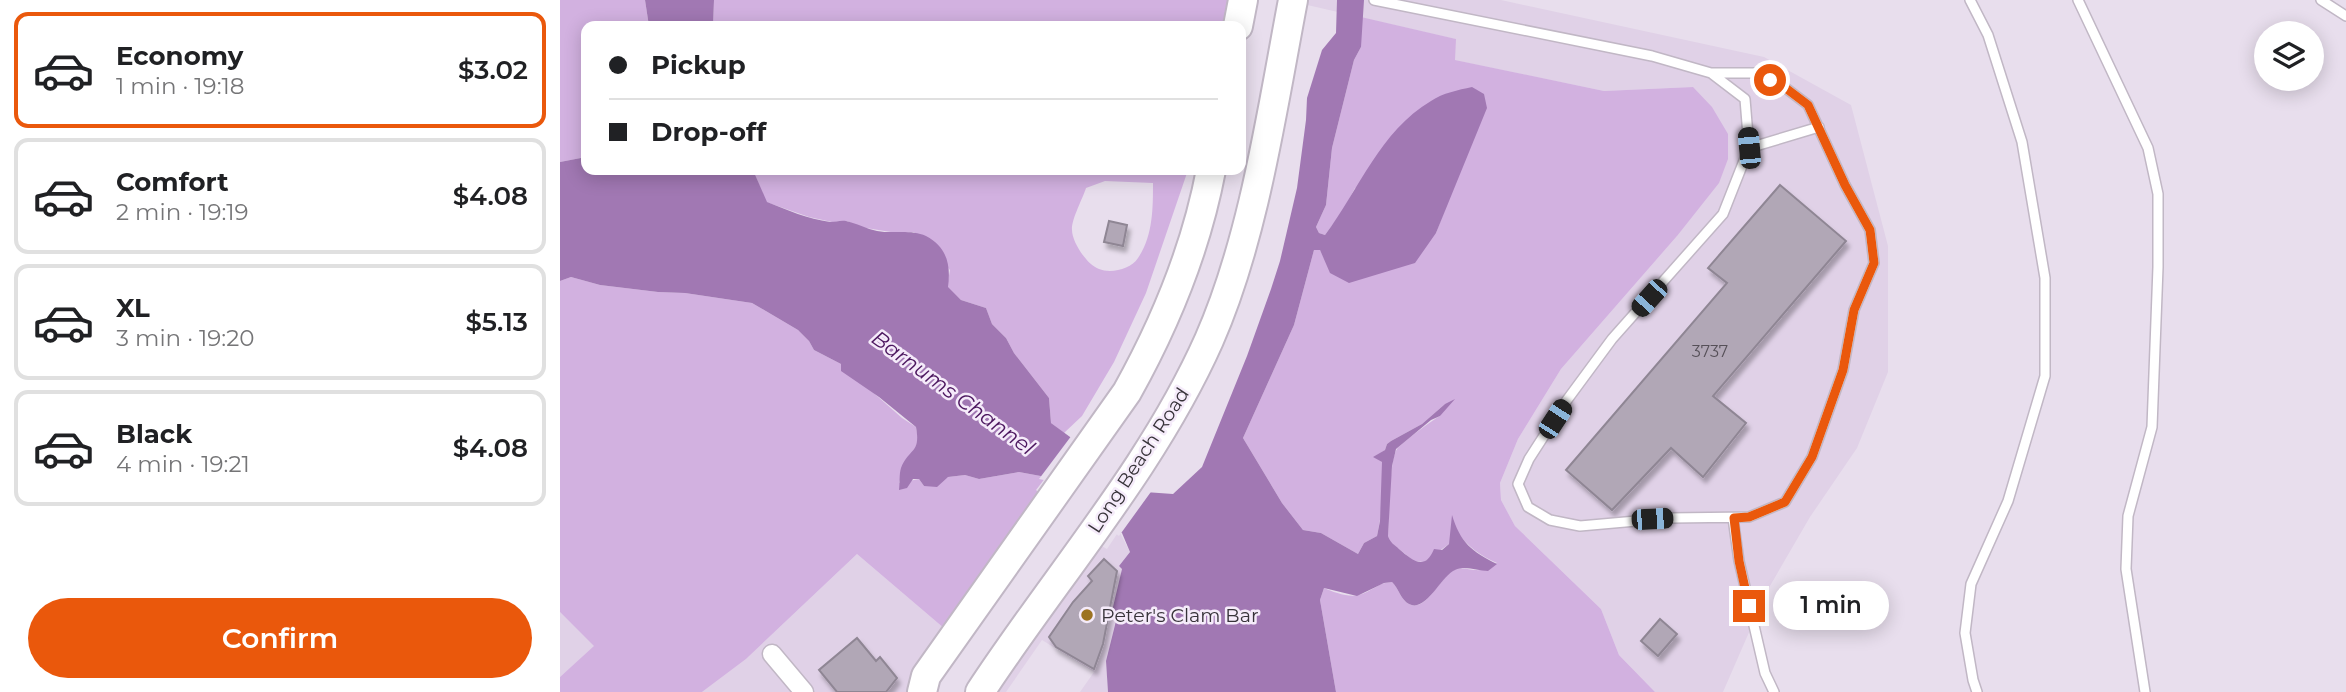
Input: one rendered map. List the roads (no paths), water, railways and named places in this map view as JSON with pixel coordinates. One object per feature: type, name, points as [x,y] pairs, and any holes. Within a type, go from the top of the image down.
[{"type":"main road","points":[[1239,21],[1243,0]]},
{"type":"main road","name":"Long Beach Road","points":[[980,692],[1141,462],[1184,390],[1209,340],[1228,291],[1244,236],[1293,0]]},
{"type":"main road","points":[[922,692],[926,676],[1127,392],[1153,346],[1184,272],[1205,202],[1210,175]]},
{"type":"street","points":[[772,654],[804,692]]},
{"type":"lane","points":[[1374,0],[1652,56],[1711,74],[1758,74],[1783,86],[1808,105],[1845,185],[1870,230],[1874,263],[1854,310],[1843,370],[1812,457],[1785,502],[1749,517],[1670,518],[1580,526],[1550,520],[1528,507],[1518,484],[1529,459],[1567,400],[1612,339],[1723,214],[1749,148],[1745,99],[1711,74]]},
{"type":"lane","points":[[1429,0],[1431,12]]},
{"type":"lane","points":[[1970,0],[1988,35],[2022,142],[2045,278],[2045,376],[2008,501],[1971,584],[1965,633],[1973,680],[1978,692]]},
{"type":"lane","points":[[2078,0],[2148,148],[2158,194],[2152,427],[2128,516],[2126,569],[2145,692]]},
{"type":"lane","points":[[2321,0],[2346,16]]},
{"type":"lane","points":[[1749,148],[1819,127]]},
{"type":"lane","points":[[1734,518],[1739,561],[1765,673],[1774,692]]},
{"type":"water","points":[[645,0],[714,0],[713,21],[648,21]]},
{"type":"water","name":"Barnums Channel","points":[[1337,0],[1364,0],[1361,47],[1354,60],[1332,148],[1326,205],[1316,227],[1319,233],[1325,235],[1384,145],[1413,114],[1440,96],[1472,87],[1484,94],[1487,108],[1436,233],[1415,263],[1349,283],[1330,273],[1320,250],[1314,250],[1294,325],[1243,438],[1282,503],[1303,530],[1321,533],[1358,554],[1364,543],[1377,536],[1380,521],[1382,462],[1373,457],[1385,450],[1391,441],[1422,424],[1455,399],[1440,416],[1431,420],[1396,449],[1392,466],[1388,536],[1393,544],[1409,557],[1423,562],[1434,549],[1442,550],[1449,544],[1452,515],[1468,545],[1497,564],[1488,571],[1467,568],[1455,570],[1427,599],[1415,605],[1406,602],[1392,582],[1357,596],[1324,588],[1320,600],[1336,692],[1108,692],[1106,661],[1118,613],[1112,611],[1122,569],[1119,566],[1130,552],[1122,533],[1046,477],[1019,472],[979,479],[965,475],[948,477],[937,487],[924,486],[919,479],[913,479],[907,488],[899,490],[901,468],[916,447],[916,427],[841,371],[841,364],[814,350],[798,330],[752,303],[600,285],[571,277],[560,281],[560,162],[581,158],[581,175],[755,175],[767,202],[782,208],[822,221],[846,221],[877,231],[914,233],[933,240],[946,257],[948,287],[961,300],[986,308],[992,324],[1006,338],[1014,353],[1049,398],[1051,423],[1145,492],[1173,494],[1202,467],[1271,289],[1297,188],[1307,98],[1322,50],[1336,33]]},
{"type":"place","name":"Peter's Clam Bar","points":[[1087,615]]}]
